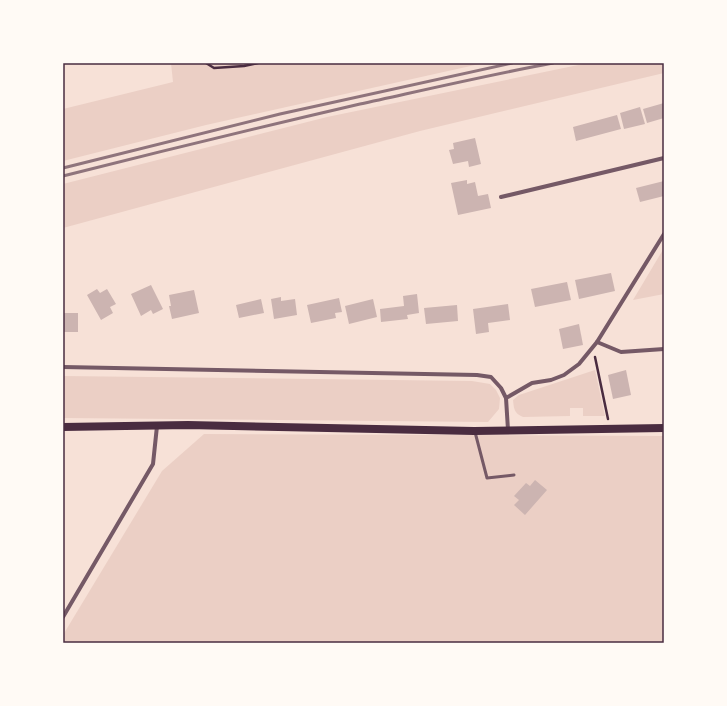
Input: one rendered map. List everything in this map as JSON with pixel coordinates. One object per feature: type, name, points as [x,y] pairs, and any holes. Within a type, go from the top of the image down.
[{"type":"main road","points":[[63,426],[188,425],[474,431],[664,428]]},
{"type":"street","points":[[501,197],[664,158]]},
{"type":"street","points":[[506,398],[532,383],[551,380],[564,375],[579,364],[597,342],[664,234]]},
{"type":"street","points":[[597,342],[621,352],[664,349]]},
{"type":"street","points":[[63,367],[477,375],[491,377],[501,388],[506,398],[508,430]]},
{"type":"street","points":[[63,616],[153,464],[156,426]]},
{"type":"lane","points":[[474,431],[487,478],[514,476]]},
{"type":"path","points":[[206,63],[214,68],[244,66],[258,63]]},
{"type":"path","points":[[589,352],[595,356],[608,420]]},
{"type":"shaded area","points":[[171,63],[484,63],[206,125],[63,161],[63,109],[173,82]]},
{"type":"shaded area","points":[[588,63],[664,63],[664,73],[420,131],[63,228],[63,184],[327,117]]},
{"type":"shaded area","points":[[664,248],[664,294],[633,300]]},
{"type":"shaded area","points":[[595,370],[605,416],[583,416],[583,408],[570,408],[570,416],[523,417],[515,410],[513,400],[519,395]]},
{"type":"shaded area","points":[[63,376],[472,381],[490,384],[496,390],[500,398],[499,409],[488,422],[63,418]]},
{"type":"shaded area","points":[[204,434],[664,436],[664,643],[63,643],[63,635],[162,471]]},
{"type":"building","points":[[664,103],[664,118],[647,123],[643,109]]},
{"type":"building","points":[[640,107],[645,124],[624,129],[620,113]]},
{"type":"building","points":[[617,115],[621,129],[576,141],[573,127]]},
{"type":"building","points":[[475,138],[481,164],[469,167],[468,161],[453,164],[449,150],[454,149],[453,143]]},
{"type":"building","points":[[467,180],[467,184],[475,182],[478,196],[488,194],[491,208],[458,215],[451,183]]},
{"type":"building","points":[[664,181],[664,196],[640,202],[636,188]]},
{"type":"building","points":[[611,273],[615,291],[579,299],[575,280]]},
{"type":"building","points":[[567,282],[571,300],[535,307],[531,289]]},
{"type":"building","points":[[151,285],[163,309],[153,314],[151,310],[141,316],[131,294]]},
{"type":"building","points":[[97,289],[100,293],[107,289],[116,304],[110,307],[113,313],[101,320],[87,295]]},
{"type":"building","points":[[194,290],[199,313],[172,319],[169,306],[171,306],[169,295]]},
{"type":"building","points":[[417,294],[419,313],[407,315],[408,319],[381,322],[380,309],[404,306],[403,296]]},
{"type":"building","points":[[281,297],[281,301],[295,299],[297,315],[274,319],[271,299]]},
{"type":"building","points":[[339,298],[342,312],[335,313],[336,318],[311,323],[307,305]]},
{"type":"building","points":[[261,299],[264,313],[239,318],[236,305]]},
{"type":"building","points":[[373,299],[377,317],[349,324],[345,306]]},
{"type":"building","points":[[508,304],[510,320],[488,323],[489,332],[476,334],[473,309]]},
{"type":"building","points":[[457,305],[458,321],[426,324],[424,308]]},
{"type":"building","points":[[63,313],[78,313],[78,332],[63,332]]},
{"type":"building","points":[[579,324],[583,345],[563,349],[559,329]]},
{"type":"building","points":[[626,370],[631,395],[613,399],[608,375]]},
{"type":"building","points":[[535,480],[547,490],[525,515],[514,505],[519,500],[514,496],[526,483],[530,486]]},
{"type":"railway","points":[[63,168],[280,114],[512,63]]},
{"type":"railway","points":[[63,176],[360,104],[553,63]]}]
